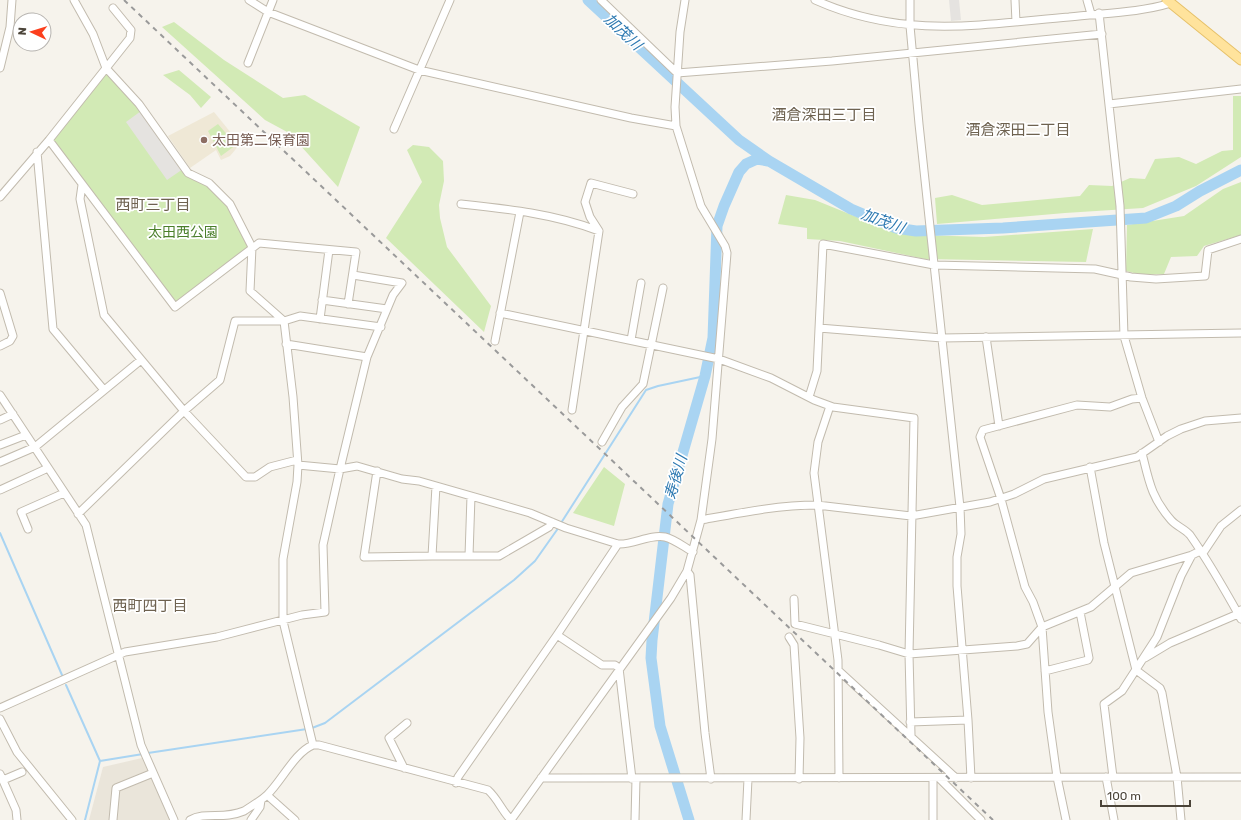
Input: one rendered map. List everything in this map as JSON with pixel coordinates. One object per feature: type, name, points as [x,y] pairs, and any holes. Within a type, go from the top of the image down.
[{"type":"main road","points":[[1169,2],[1241,60]]},
{"type":"street","points":[[0,68],[10,27],[12,0]]},
{"type":"street","points":[[74,0],[93,34],[106,68],[139,104],[188,173],[209,183],[230,204],[252,247],[250,291],[284,321],[293,397],[297,482],[283,559],[283,621],[313,745]]},
{"type":"street","points":[[249,0],[268,12],[419,70],[623,116],[676,126]]},
{"type":"street","points":[[248,63],[273,0]]},
{"type":"street","points":[[394,129],[450,0]]},
{"type":"street","points":[[601,0],[677,75],[1102,34]]},
{"type":"street","points":[[190,820],[200,817],[224,819],[232,818],[267,795],[304,750],[313,745],[319,745],[456,783],[488,790],[495,797],[511,820],[619,668],[647,632],[687,571],[701,520],[712,439],[717,358],[727,253],[722,240],[701,206],[676,126],[675,107],[680,32],[685,0]]},
{"type":"street","points":[[815,0],[867,18],[910,26],[946,27],[1016,22],[1158,7],[1169,2]]},
{"type":"street","points":[[910,0],[910,26],[932,250],[960,507],[961,534],[957,557],[957,586],[963,650],[971,778]]},
{"type":"street","points":[[1015,0],[1016,22]]},
{"type":"street","points":[[1087,0],[1095,14],[1102,34],[1120,206],[1124,336],[1142,398],[1159,442]]},
{"type":"street","points":[[0,197],[37,152],[49,140],[130,38],[131,30],[113,8]]},
{"type":"street","points":[[1109,104],[1241,88]]},
{"type":"street","points":[[49,140],[174,307],[258,243],[356,252],[348,304]]},
{"type":"street","points":[[37,152],[53,329],[104,390]]},
{"type":"street","points":[[572,410],[599,231],[590,218],[585,202],[591,183],[633,194]]},
{"type":"street","points":[[82,185],[80,199],[104,315],[184,411],[246,477],[254,478],[270,467],[297,462],[340,469],[357,466],[402,479],[419,481],[530,513],[554,523],[618,544],[663,537],[693,552]]},
{"type":"street","points":[[461,204],[543,215],[599,231]]},
{"type":"street","points":[[495,341],[520,212]]},
{"type":"street","points":[[808,397],[817,371],[823,244],[934,265],[1095,269],[1122,276],[1156,279],[1205,276],[1208,250],[1241,239]]},
{"type":"street","points":[[320,319],[329,250]]},
{"type":"street","points":[[0,708],[125,652],[217,637],[302,615],[325,612],[323,545],[340,469],[367,357],[381,327],[393,295],[402,283],[353,275]]},
{"type":"street","points":[[630,340],[641,283]]},
{"type":"street","points":[[602,442],[622,407],[642,384],[652,345],[663,288]]},
{"type":"street","points":[[0,293],[13,336],[10,341],[0,346]]},
{"type":"street","points":[[322,300],[387,309]]},
{"type":"street","points":[[500,313],[717,358],[771,378],[808,397],[830,406],[914,418],[909,654],[911,735]]},
{"type":"street","points":[[78,514],[184,411],[220,380],[235,321],[284,321],[300,316],[381,327]]},
{"type":"street","points":[[819,328],[942,338],[1241,333]]},
{"type":"street","points":[[986,337],[999,426]]},
{"type":"street","points":[[286,344],[367,357]]},
{"type":"street","points":[[0,462],[34,447],[141,360]]},
{"type":"street","points":[[0,395],[86,526],[143,750],[174,820]]},
{"type":"street","points":[[1066,820],[1057,777],[1048,712],[1042,626],[1033,602],[1025,587],[1001,499],[980,437],[983,430],[1077,405],[1110,407],[1132,399],[1142,398]]},
{"type":"street","points":[[830,406],[818,442],[814,473],[835,633],[838,670],[839,778]]},
{"type":"street","points":[[0,420],[13,414]]},
{"type":"street","points":[[701,520],[790,506],[817,505],[911,516],[960,507],[1001,499],[1044,479],[1137,457],[1181,429],[1205,421],[1241,418]]},
{"type":"street","points":[[0,445],[26,435]]},
{"type":"street","points":[[1142,453],[1156,502],[1172,521],[1188,533],[1240,614],[1170,643],[1143,659]]},
{"type":"street","points":[[1090,467],[1104,544],[1136,670],[1160,688],[1162,692],[1177,777],[1181,820]]},
{"type":"street","points":[[0,490],[48,468]]},
{"type":"street","points":[[376,471],[364,557],[499,556],[554,523]]},
{"type":"street","points":[[432,556],[436,486]]},
{"type":"street","points":[[28,529],[21,512],[64,493]]},
{"type":"street","points":[[469,556],[471,496]]},
{"type":"street","points":[[794,599],[795,624],[835,633],[909,654],[1027,644],[1042,626],[1091,608],[1115,585],[1131,573],[1201,552],[1221,526],[1241,510]]},
{"type":"street","points":[[456,783],[458,777],[557,635],[618,544]]},
{"type":"street","points":[[1114,820],[1104,704],[1122,691],[1157,637],[1180,576],[1192,555]]},
{"type":"street","points":[[687,571],[690,582],[711,779]]},
{"type":"street","points":[[1045,671],[1088,660],[1090,658],[1080,612]]},
{"type":"street","points":[[557,635],[602,665],[616,665],[619,668]]},
{"type":"street","points":[[789,637],[794,645],[798,708],[799,779]]},
{"type":"street","points":[[619,668],[634,779],[635,820]]},
{"type":"street","points":[[838,670],[911,735],[956,778]]},
{"type":"street","points":[[0,719],[17,752],[72,820]]},
{"type":"street","points":[[910,722],[968,720]]},
{"type":"street","points":[[404,768],[389,738],[407,723]]},
{"type":"street","points":[[17,820],[16,810],[1,777],[22,772]]},
{"type":"street","points":[[113,820],[116,788],[153,773]]},
{"type":"street","points":[[541,778],[799,779],[1241,777]]},
{"type":"street","points":[[933,820],[936,778]]},
{"type":"street","points":[[936,778],[982,820]]},
{"type":"street","points":[[746,820],[748,779]]},
{"type":"street","points":[[267,795],[295,820]]},
{"type":"street","points":[[251,820],[260,807],[261,800]]},
{"type":"shaded area","points":[[949,0],[959,0],[961,20],[951,21]]},
{"type":"shaded area","points":[[141,111],[183,169],[167,180],[126,122]]},
{"type":"shaded area","name":"太田第二保育園","points":[[214,112],[240,144],[230,156],[221,160],[216,150],[190,168],[168,136]]},
{"type":"shaded area","points":[[142,758],[170,820],[89,820],[103,767]]},
{"type":"green space","points":[[174,22],[224,60],[283,98],[305,95],[360,127],[338,187],[289,133],[265,120],[162,27]]},
{"type":"green space","name":"太田西公園","points":[[106,68],[139,104],[188,173],[209,183],[230,204],[252,247],[175,307],[49,140]]},
{"type":"green space","points":[[179,70],[211,97],[201,108],[190,95],[163,75]]},
{"type":"green space","points":[[1233,96],[1241,96],[1241,157],[1196,186],[1143,208],[937,224],[935,198],[952,195],[982,205],[1080,196],[1089,185],[1112,186],[1130,178],[1145,179],[1155,159],[1179,157],[1196,164],[1222,151],[1233,150]]},
{"type":"green space","points":[[218,124],[236,145],[221,156],[208,131]]},
{"type":"green space","points":[[413,145],[429,147],[443,161],[444,181],[439,205],[440,218],[447,247],[491,306],[484,332],[386,238],[422,182],[407,150]]},
{"type":"green space","points":[[1241,182],[1241,235],[1204,246],[1197,256],[1171,257],[1164,274],[1142,275],[1126,271],[1127,225],[1184,216],[1223,189]]},
{"type":"green space","points":[[786,195],[815,200],[879,226],[920,235],[984,237],[1093,229],[1086,262],[925,259],[840,241],[807,239],[807,228],[778,224]]},
{"type":"green space","points":[[604,467],[625,484],[614,526],[573,513]]},
{"type":"waterway","name":"加茂川","points":[[588,0],[739,140],[769,161],[851,209],[896,228],[916,231],[1003,228],[1146,218],[1176,206],[1200,191],[1241,170]]},
{"type":"waterway","name":"寿後川","points":[[689,820],[660,726],[651,658],[668,504],[705,376],[713,338],[717,226],[739,172],[746,164],[757,159],[768,161]]},
{"type":"waterway","points":[[561,523],[646,390],[705,376]]},
{"type":"waterway","points":[[312,728],[325,723],[514,580],[535,561],[559,527]]},
{"type":"waterway","points":[[0,533],[62,675]]},
{"type":"waterway","points":[[66,685],[100,761],[85,820]]},
{"type":"waterway","points":[[148,753],[307,729]]},
{"type":"waterway","points":[[100,761],[143,754]]},
{"type":"railway","points":[[124,0],[993,820]]},
{"type":"place","name":"太田第二保育園","points":[[204,140]]},
{"type":"district","name":"酒倉深田三丁目","points":[[824,115]]},
{"type":"district","name":"酒倉深田二丁目","points":[[1018,130]]},
{"type":"district","name":"西町三丁目","points":[[153,205]]},
{"type":"district","name":"西町四丁目","points":[[150,606]]}]
